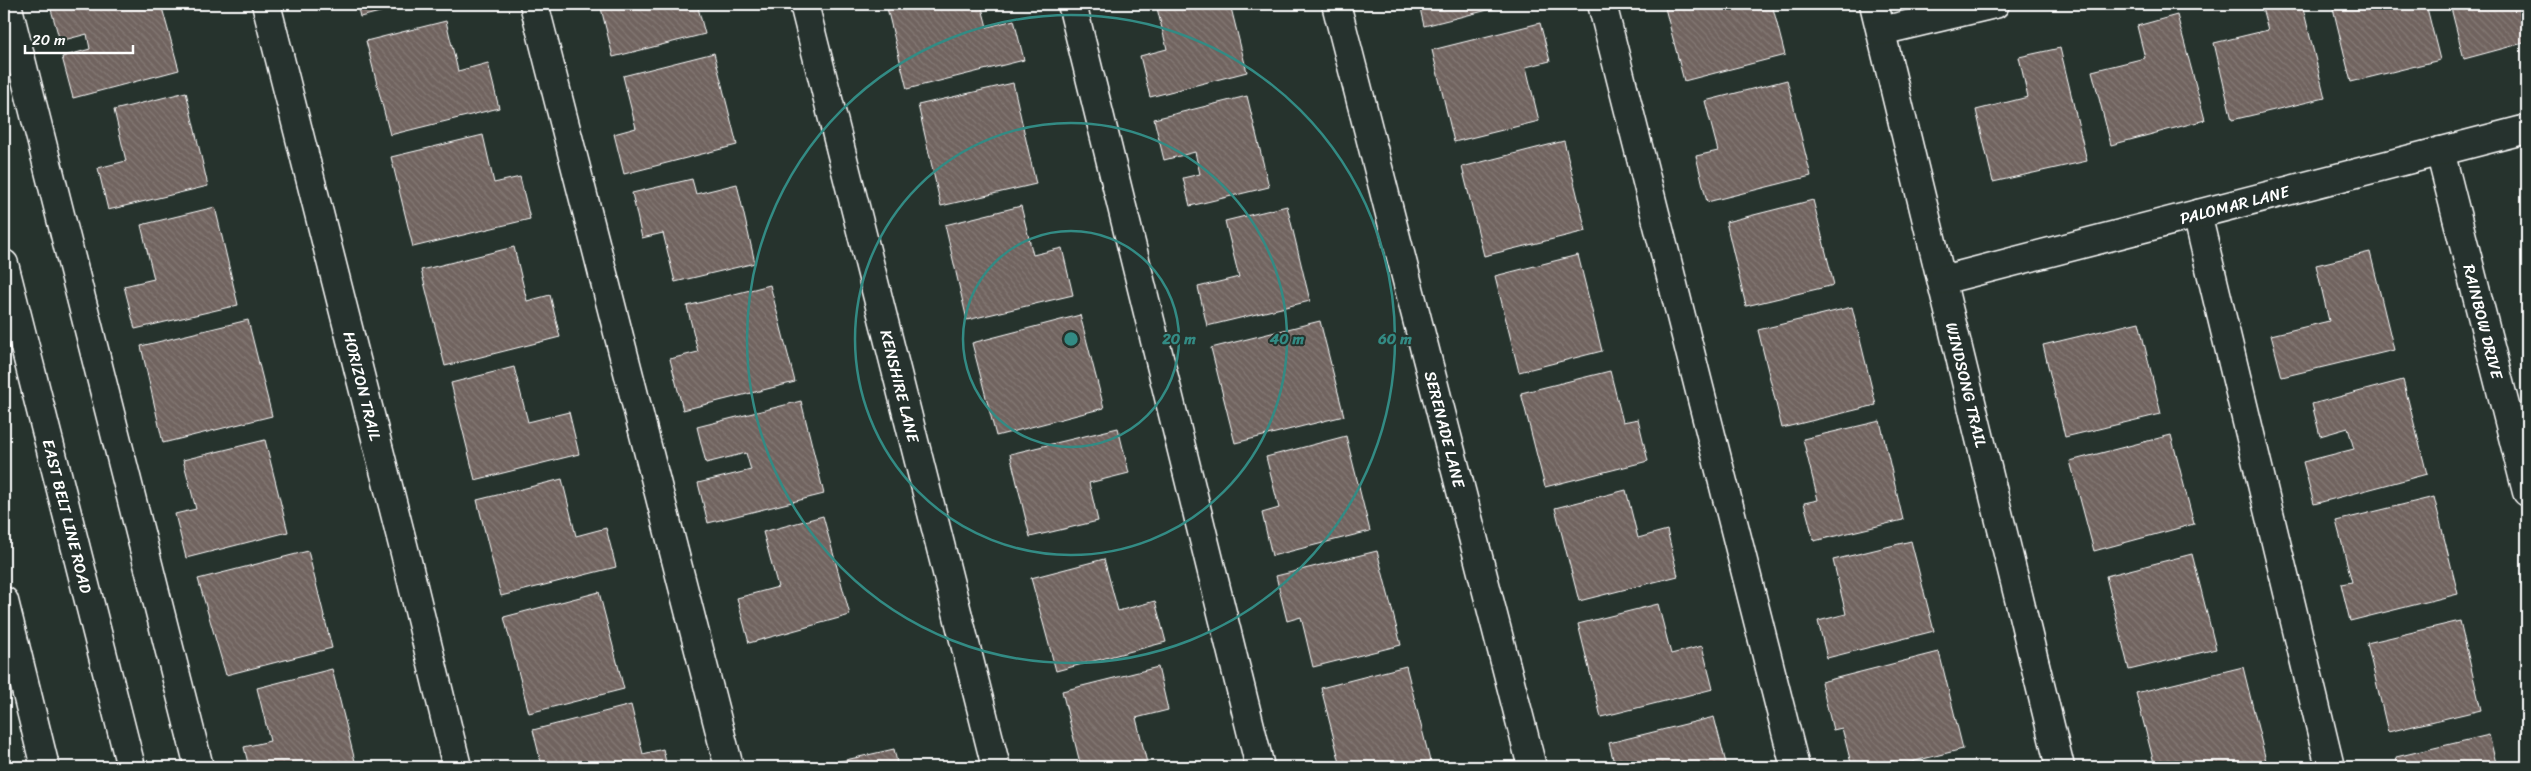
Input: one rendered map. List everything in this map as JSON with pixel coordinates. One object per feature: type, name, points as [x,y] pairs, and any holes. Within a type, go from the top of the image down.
[{"type":"street","points":[[7,4],[199,767]]},
{"type":"street","name":"HORIZON TRAIL","points":[[266,4],[405,553],[457,767]]},
{"type":"street","points":[[534,4],[729,767]]},
{"type":"street","name":"KENSHIRE LANE","points":[[804,4],[996,767]]},
{"type":"street","points":[[1072,4],[1260,767]]},
{"type":"street","name":"SERENADE LANE","points":[[1336,4],[1532,767]]},
{"type":"street","points":[[1602,4],[1795,767]]},
{"type":"street","name":"WINDSONG TRAIL","points":[[1874,4],[2060,767]]},
{"type":"street","points":[[1881,31],[1995,4]]},
{"type":"street","name":"PALOMAR LANE","points":[[1942,280],[2527,129]]},
{"type":"street","name":"RAINBOW DRIVE","points":[[2440,151],[2527,492]]},
{"type":"street","points":[[2197,214],[2330,767]]},
{"type":"street","name":"EAST BELT LINE ROAD","points":[[4,264],[130,767]]},
{"type":"street","points":[[4,601],[45,767]]},
{"type":"building","points":[[59,4],[161,4],[179,70],[73,98],[62,57],[90,49],[87,34],[60,41],[50,6]]},
{"type":"building","points":[[357,4],[412,4],[360,17]]},
{"type":"building","points":[[600,4],[697,4],[705,34],[613,57]]},
{"type":"building","points":[[886,4],[981,4],[987,27],[1014,20],[1024,60],[907,89]]},
{"type":"building","points":[[1156,4],[1230,4],[1247,72],[1150,97],[1140,56],[1167,49]]},
{"type":"building","points":[[1419,4],[1512,4],[1424,26]]},
{"type":"building","points":[[1664,4],[1772,4],[1785,55],[1684,81]]},
{"type":"building","points":[[2261,4],[2302,4],[2325,98],[2232,120],[2214,43],[2268,30]]},
{"type":"building","points":[[2332,4],[2426,4],[2440,60],[2351,82]]},
{"type":"building","points":[[2450,4],[2527,4],[2527,42],[2464,59]]},
{"type":"building","points":[[2177,15],[2205,120],[2111,145],[2092,71],[2145,58],[2137,26]]},
{"type":"building","points":[[446,21],[458,71],[488,63],[499,108],[390,135],[366,41]]},
{"type":"building","points":[[1540,23],[1550,61],[1526,67],[1539,121],[1454,142],[1432,50]]},
{"type":"building","points":[[2060,48],[2087,161],[1993,182],[1976,110],[2028,97],[2019,57]]},
{"type":"building","points":[[714,53],[737,145],[624,174],[614,134],[636,128],[623,76]]},
{"type":"building","points":[[1787,80],[1811,176],[1707,202],[1696,156],[1718,151],[1705,101]]},
{"type":"building","points":[[1013,83],[1036,184],[941,206],[918,105]]},
{"type":"building","points":[[186,92],[208,186],[108,210],[98,168],[126,161],[114,110]]},
{"type":"building","points":[[1247,96],[1269,187],[1190,206],[1183,178],[1200,174],[1195,152],[1164,160],[1154,119]]},
{"type":"building","points":[[483,135],[494,183],[520,177],[530,219],[413,247],[391,157]]},
{"type":"building","points":[[1564,141],[1586,231],[1484,256],[1462,167]]},
{"type":"building","points":[[692,179],[696,194],[737,184],[755,263],[675,282],[663,233],[642,238],[632,193]]},
{"type":"building","points":[[1813,200],[1834,285],[1746,306],[1726,222]]},
{"type":"building","points":[[1021,206],[1033,255],[1062,248],[1073,295],[967,320],[945,225]]},
{"type":"building","points":[[1287,206],[1310,301],[1207,326],[1198,287],[1239,277],[1225,221]]},
{"type":"building","points":[[215,207],[238,305],[135,329],[124,286],[154,279],[141,225]]},
{"type":"building","points":[[514,247],[527,301],[550,295],[560,337],[445,366],[421,270]]},
{"type":"building","points":[[2370,252],[2394,350],[2282,377],[2271,335],[2329,321],[2316,265]]},
{"type":"building","points":[[1578,255],[1602,351],[1519,372],[1495,276]]},
{"type":"building","points":[[770,285],[795,382],[683,410],[670,359],[698,352],[687,306]]},
{"type":"building","points":[[1852,307],[1876,405],[1782,428],[1758,330]]},
{"type":"building","points":[[1080,315],[1104,408],[996,436],[972,343]]},
{"type":"building","points":[[248,320],[272,416],[163,443],[141,346]]},
{"type":"building","points":[[1320,321],[1344,416],[1235,443],[1211,348]]},
{"type":"building","points":[[2139,322],[2161,414],[2065,437],[2043,345]]},
{"type":"building","points":[[514,367],[528,422],[569,412],[579,454],[475,480],[451,383]]},
{"type":"building","points":[[1610,371],[1623,422],[1638,419],[1648,461],[1545,487],[1521,393]]},
{"type":"building","points":[[2403,380],[2427,474],[2314,504],[2303,462],[2354,449],[2348,428],[2320,436],[2312,404]]},
{"type":"building","points":[[801,401],[824,494],[708,523],[698,483],[751,470],[746,453],[706,463],[697,427]]},
{"type":"building","points":[[1880,421],[1903,520],[1814,541],[1804,503],[1818,500],[1803,439]]},
{"type":"building","points":[[1118,428],[1129,473],[1089,483],[1098,521],[1030,537],[1010,454]]},
{"type":"building","points":[[2171,435],[2194,524],[2094,551],[2070,461]]},
{"type":"building","points":[[1346,436],[1370,531],[1272,556],[1262,513],[1279,508],[1266,457]]},
{"type":"building","points":[[265,440],[288,532],[186,558],[175,514],[196,509],[183,460]]},
{"type":"building","points":[[562,479],[576,536],[606,528],[616,567],[501,596],[477,500]]},
{"type":"building","points":[[1626,490],[1638,538],[1667,530],[1678,576],[1579,601],[1555,508]]},
{"type":"building","points":[[2434,497],[2458,594],[2350,621],[2341,584],[2352,582],[2336,521]]},
{"type":"building","points":[[823,516],[850,615],[749,643],[737,598],[778,587],[763,532]]},
{"type":"building","points":[[1911,541],[1934,631],[1827,658],[1818,621],[1846,614],[1833,560]]},
{"type":"building","points":[[308,551],[332,648],[226,675],[198,579]]},
{"type":"building","points":[[1377,551],[1401,645],[1313,667],[1301,617],[1287,621],[1276,576]]},
{"type":"building","points":[[2192,554],[2216,649],[2129,670],[2106,576]]},
{"type":"building","points":[[1104,559],[1118,611],[1155,601],[1166,642],[1056,671],[1031,578]]},
{"type":"building","points":[[599,592],[624,689],[529,713],[504,617]]},
{"type":"building","points":[[1658,604],[1671,654],[1702,646],[1713,689],[1601,717],[1578,624]]},
{"type":"building","points":[[2460,621],[2481,710],[2388,732],[2367,643]]},
{"type":"building","points":[[1939,652],[1963,749],[1891,767],[1852,767],[1842,728],[1833,730],[1821,682]]},
{"type":"building","points":[[1406,666],[1430,761],[1405,767],[1341,767],[1321,688]]},
{"type":"building","points":[[1158,667],[1168,710],[1136,718],[1148,767],[1081,767],[1062,691]]},
{"type":"building","points":[[2243,667],[2267,765],[2258,767],[2155,767],[2136,693]]},
{"type":"building","points":[[332,669],[355,761],[330,767],[249,767],[244,747],[270,741],[257,688]]},
{"type":"building","points":[[631,705],[643,754],[663,749],[667,767],[542,767],[533,730]]},
{"type":"building","points":[[1714,717],[1727,767],[1615,767],[1609,743]]},
{"type":"building","points":[[2489,735],[2497,767],[2398,767],[2396,757]]},
{"type":"building","points":[[894,749],[898,767],[815,767]]}]
